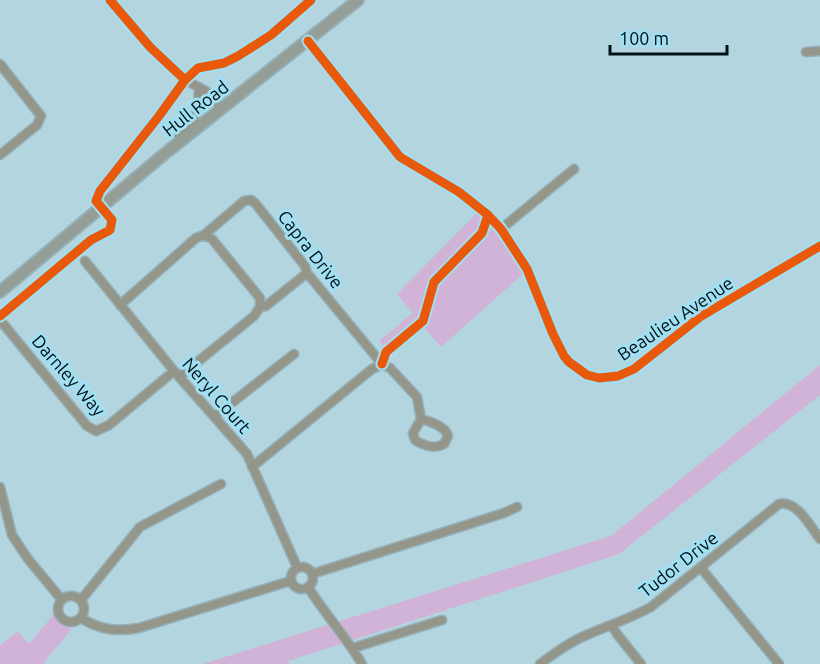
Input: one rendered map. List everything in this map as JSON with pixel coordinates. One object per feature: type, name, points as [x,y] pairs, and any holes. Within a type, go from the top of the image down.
[{"type":"main road","name":"Hull Road","points":[[0,292],[168,151],[358,0]]},
{"type":"street","points":[[110,0],[150,47],[185,80],[206,91],[222,109]]},
{"type":"street","name":"Beaulieu Avenue","points":[[308,41],[400,157],[459,192],[488,214],[501,229],[527,269],[564,356],[587,375],[599,378],[618,376],[634,369],[700,316],[820,246]]},
{"type":"street","points":[[806,52],[820,51]]},
{"type":"street","points":[[0,64],[41,116],[37,125],[0,155]]},
{"type":"street","points":[[168,151],[175,140],[194,121],[199,87]]},
{"type":"street","points":[[501,229],[573,169]]},
{"type":"street","name":"Capra Drive","points":[[204,235],[240,203],[251,200],[305,266],[307,273],[382,364],[390,368],[417,397],[421,419]]},
{"type":"street","points":[[120,305],[196,238],[204,235],[213,239],[260,298],[261,307]]},
{"type":"street","name":"Neryl Court","points":[[85,261],[176,374],[247,454],[297,567]]},
{"type":"street","points":[[176,374],[307,273]]},
{"type":"street","name":"Darnley Way","points":[[0,320],[87,426],[96,431],[109,424],[176,374]]},
{"type":"street","points":[[215,416],[294,354]]},
{"type":"street","points":[[252,467],[372,369],[382,364]]},
{"type":"street","points":[[81,600],[140,527],[221,484]]},
{"type":"street","points":[[0,487],[12,535],[28,560],[62,600]]},
{"type":"street","name":"Tudor Drive","points":[[540,664],[564,646],[651,608],[779,504],[786,502],[794,506],[820,539]]},
{"type":"street","points":[[312,574],[517,507]]},
{"type":"street","points":[[297,567],[306,567],[312,574],[313,579],[308,587],[297,589],[290,581],[293,570],[297,567]]},
{"type":"street","points":[[701,568],[779,664]]},
{"type":"street","points":[[81,618],[105,629],[122,631],[139,628],[290,581]]},
{"type":"street","points":[[308,587],[323,612],[353,648],[362,664]]},
{"type":"street","points":[[69,596],[81,600],[85,611],[81,618],[70,622],[62,619],[58,607],[62,600],[69,596]]},
{"type":"street","points":[[353,648],[442,620]]},
{"type":"street","points":[[612,625],[616,634],[641,664]]},
{"type":"shaded area","points":[[477,213],[501,237],[523,274],[441,347],[422,325],[388,352],[379,341],[413,313],[397,294]]},
{"type":"shaded area","points":[[820,365],[820,395],[619,554],[288,661],[290,664],[203,664],[611,536]]},
{"type":"shaded area","points":[[54,614],[60,624],[72,629],[44,662],[45,664],[0,664],[0,645],[18,631],[29,644]]},
{"type":"cycle path","points":[[110,0],[150,47],[185,80]]},
{"type":"cycle path","points":[[0,316],[91,240],[110,230],[112,220],[96,201],[100,191],[185,80],[198,68],[224,63],[238,56],[271,35],[311,0]]},
{"type":"cycle path","points":[[308,41],[400,157],[459,192],[488,215],[501,229],[527,269],[564,356],[587,375],[599,378],[618,376],[634,369],[700,317],[820,246]]},
{"type":"cycle path","points":[[382,364],[386,352],[423,321],[434,282],[482,233],[488,215]]}]
